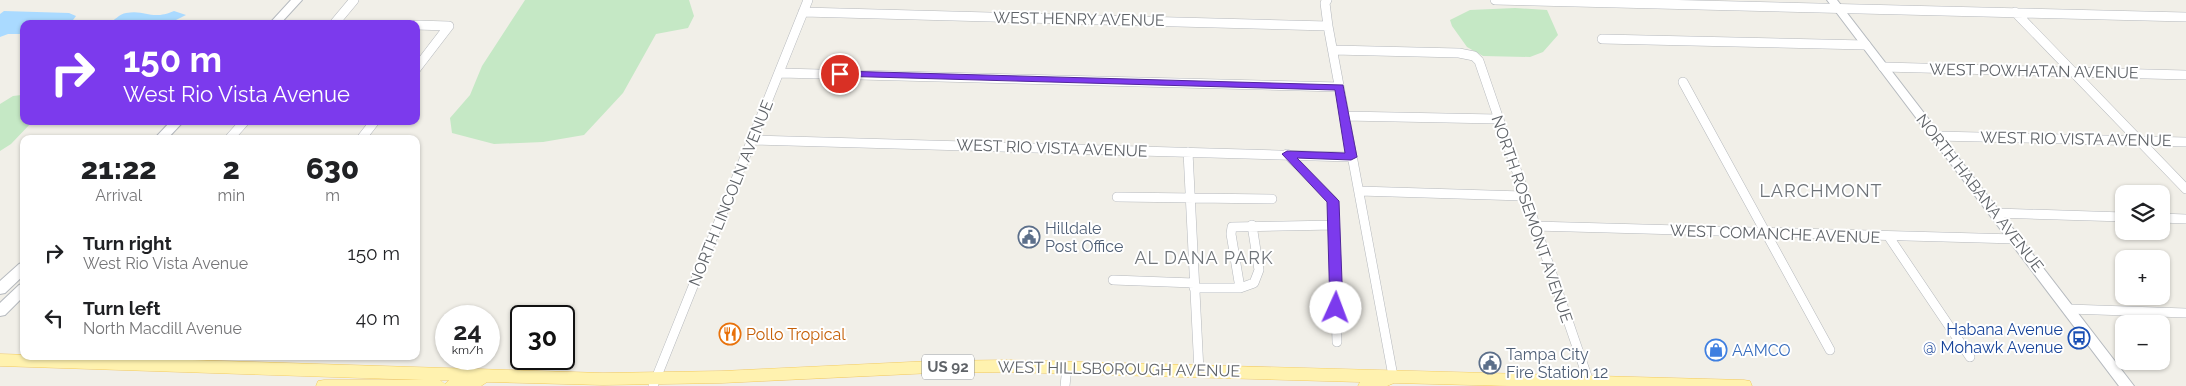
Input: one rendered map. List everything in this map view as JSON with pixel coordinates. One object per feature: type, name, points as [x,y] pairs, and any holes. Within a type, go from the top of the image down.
[{"type":"main road","name":"WEST HILLSBOROUGH AVENUE","points":[[0,360],[500,375],[655,382],[932,367],[1067,367],[1393,376],[1587,384],[1744,386]]},
{"type":"main road","points":[[452,386],[500,375]]},
{"type":"main road","points":[[1366,386],[1374,385],[1393,376]]},
{"type":"main road","points":[[324,386],[336,384],[438,386]]},
{"type":"street","points":[[278,20],[297,0]]},
{"type":"street","points":[[338,20],[354,0]]},
{"type":"street","name":"NORTH LINCOLN AVENUE","points":[[655,382],[808,0]]},
{"type":"street","points":[[1327,0],[1325,3],[1328,26],[1393,376]]},
{"type":"street","points":[[1495,0],[1835,4],[2186,17]]},
{"type":"street","name":"NORTH HABANA AVENUE","points":[[1835,4],[2127,386]]},
{"type":"street","name":"WEST HENRY AVENUE","points":[[803,12],[1328,26]]},
{"type":"street","points":[[2015,12],[2186,189]]},
{"type":"street","points":[[420,26],[448,26],[420,64]]},
{"type":"street","points":[[1602,39],[1866,45]]},
{"type":"street","name":"NORTH ROSEMONT AVENUE","points":[[1333,50],[1459,53],[1474,56],[1479,61],[1497,120],[1587,384]]},
{"type":"street","name":"WEST POWHATAN AVENUE","points":[[1883,67],[2186,75]]},
{"type":"street","points":[[780,72],[1339,87]]},
{"type":"street","points":[[1683,82],[1764,233],[1830,350]]},
{"type":"street","points":[[1344,116],[1497,120]]},
{"type":"street","points":[[164,135],[174,125]]},
{"type":"street","points":[[233,135],[241,125]]},
{"type":"street","points":[[364,135],[372,125]]},
{"type":"street","name":"WEST RIO VISTA AVENUE","points":[[1936,136],[2186,142]]},
{"type":"street","name":"WEST RIO VISTA AVENUE","points":[[753,140],[1351,157]]},
{"type":"street","points":[[1188,152],[1198,370]]},
{"type":"street","points":[[1287,154],[1333,201],[1337,342]]},
{"type":"street","points":[[1359,191],[1523,196]]},
{"type":"street","points":[[1118,197],[1272,200]]},
{"type":"street","points":[[1996,213],[2115,217]]},
{"type":"street","points":[[2170,218],[2186,219]]},
{"type":"street","points":[[1240,288],[1231,234],[1232,227],[1252,225],[1335,225]]},
{"type":"street","points":[[1113,280],[1240,288],[1254,283],[1259,270],[1252,225]]},
{"type":"street","name":"WEST COMANCHE AVENUE","points":[[1534,226],[2016,239]]},
{"type":"street","points":[[1889,237],[1970,357]]},
{"type":"street","points":[[0,289],[20,271]]},
{"type":"street","points":[[0,311],[20,292]]},
{"type":"street","points":[[2068,309],[2186,313]]},
{"type":"street","points":[[1065,386],[1067,367]]},
{"type":"green space","points":[[525,0],[689,0],[694,16],[688,28],[656,34],[623,93],[584,135],[543,142],[494,144],[452,133],[450,118],[470,95],[482,66]]},
{"type":"green space","points":[[1515,8],[1547,10],[1558,35],[1543,52],[1530,57],[1483,56],[1467,47],[1452,26],[1450,20],[1470,10]]},
{"type":"green space","points":[[20,95],[20,125],[29,125],[11,144],[0,151],[0,104],[13,96]]},
{"type":"water","points":[[4,11],[69,13],[76,16],[73,20],[20,20],[20,34],[8,34],[0,37],[0,14]]},
{"type":"water","points":[[174,11],[186,15],[176,20],[114,20],[126,13],[133,12],[154,15]]},
{"type":"place","name":"Hilldale Post Office","points":[[1029,237]]},
{"type":"place","name":"Pollo Tropical","points":[[730,334]]},
{"type":"place","name":"Habana Avenue @ Mohawk Avenue","points":[[2079,338]]},
{"type":"place","name":"AAMCO","points":[[1716,350]]},
{"type":"place","name":"Tampa City Fire Station 12","points":[[1490,363]]},
{"type":"district","name":"LARCHMONT","points":[[1821,190]]},
{"type":"district","name":"AL DANA PARK","points":[[1204,257]]},
{"type":"route","points":[[840,74],[1339,87],[1351,157],[1287,154],[1320,190],[1333,201],[1337,289],[1336,308]]}]
